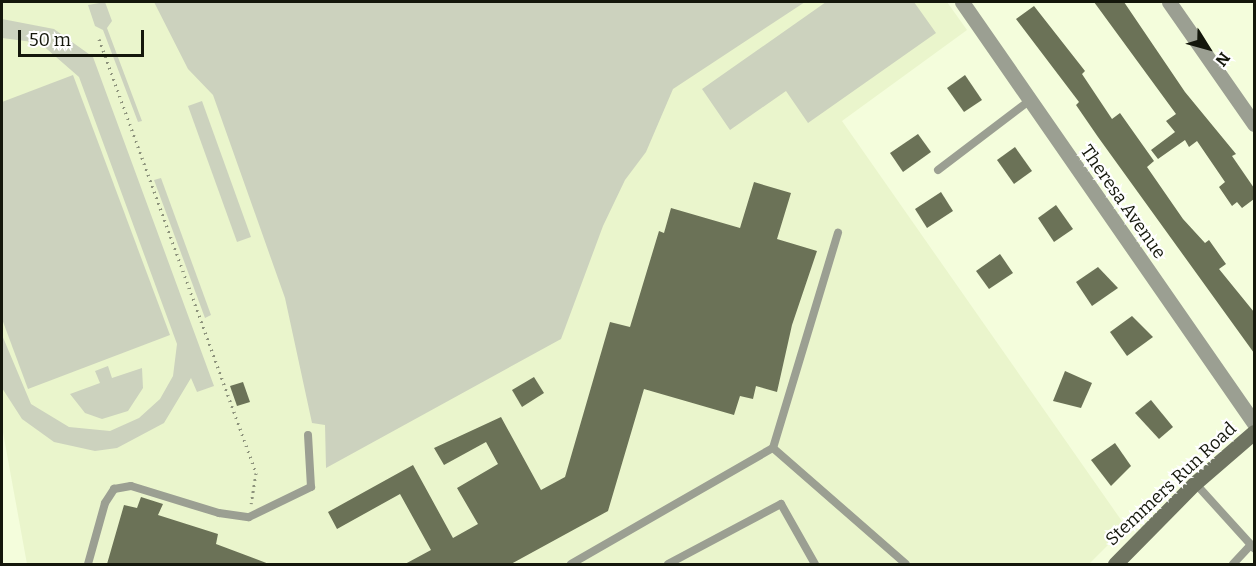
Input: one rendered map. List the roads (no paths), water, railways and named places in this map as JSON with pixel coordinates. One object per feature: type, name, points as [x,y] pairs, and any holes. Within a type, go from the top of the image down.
[{"type":"main road","name":"Stemmers Run Road","points":[[1114,564],[1195,483],[1254,432]]},
{"type":"street","points":[[1169,2],[1254,124]]},
{"type":"street","name":"Theresa Avenue","points":[[967,3],[1029,101],[1254,423]]},
{"type":"lane","points":[[938,170],[1029,101]]},
{"type":"lane","points":[[571,564],[773,448],[838,233]]},
{"type":"lane","points":[[88,564],[105,503],[114,489],[131,486],[219,513],[249,517],[311,488],[309,435]]},
{"type":"lane","points":[[773,448],[906,564]]},
{"type":"lane","points":[[1195,483],[1253,547],[1233,564]]},
{"type":"lane","points":[[668,564],[781,504],[815,564]]}]
